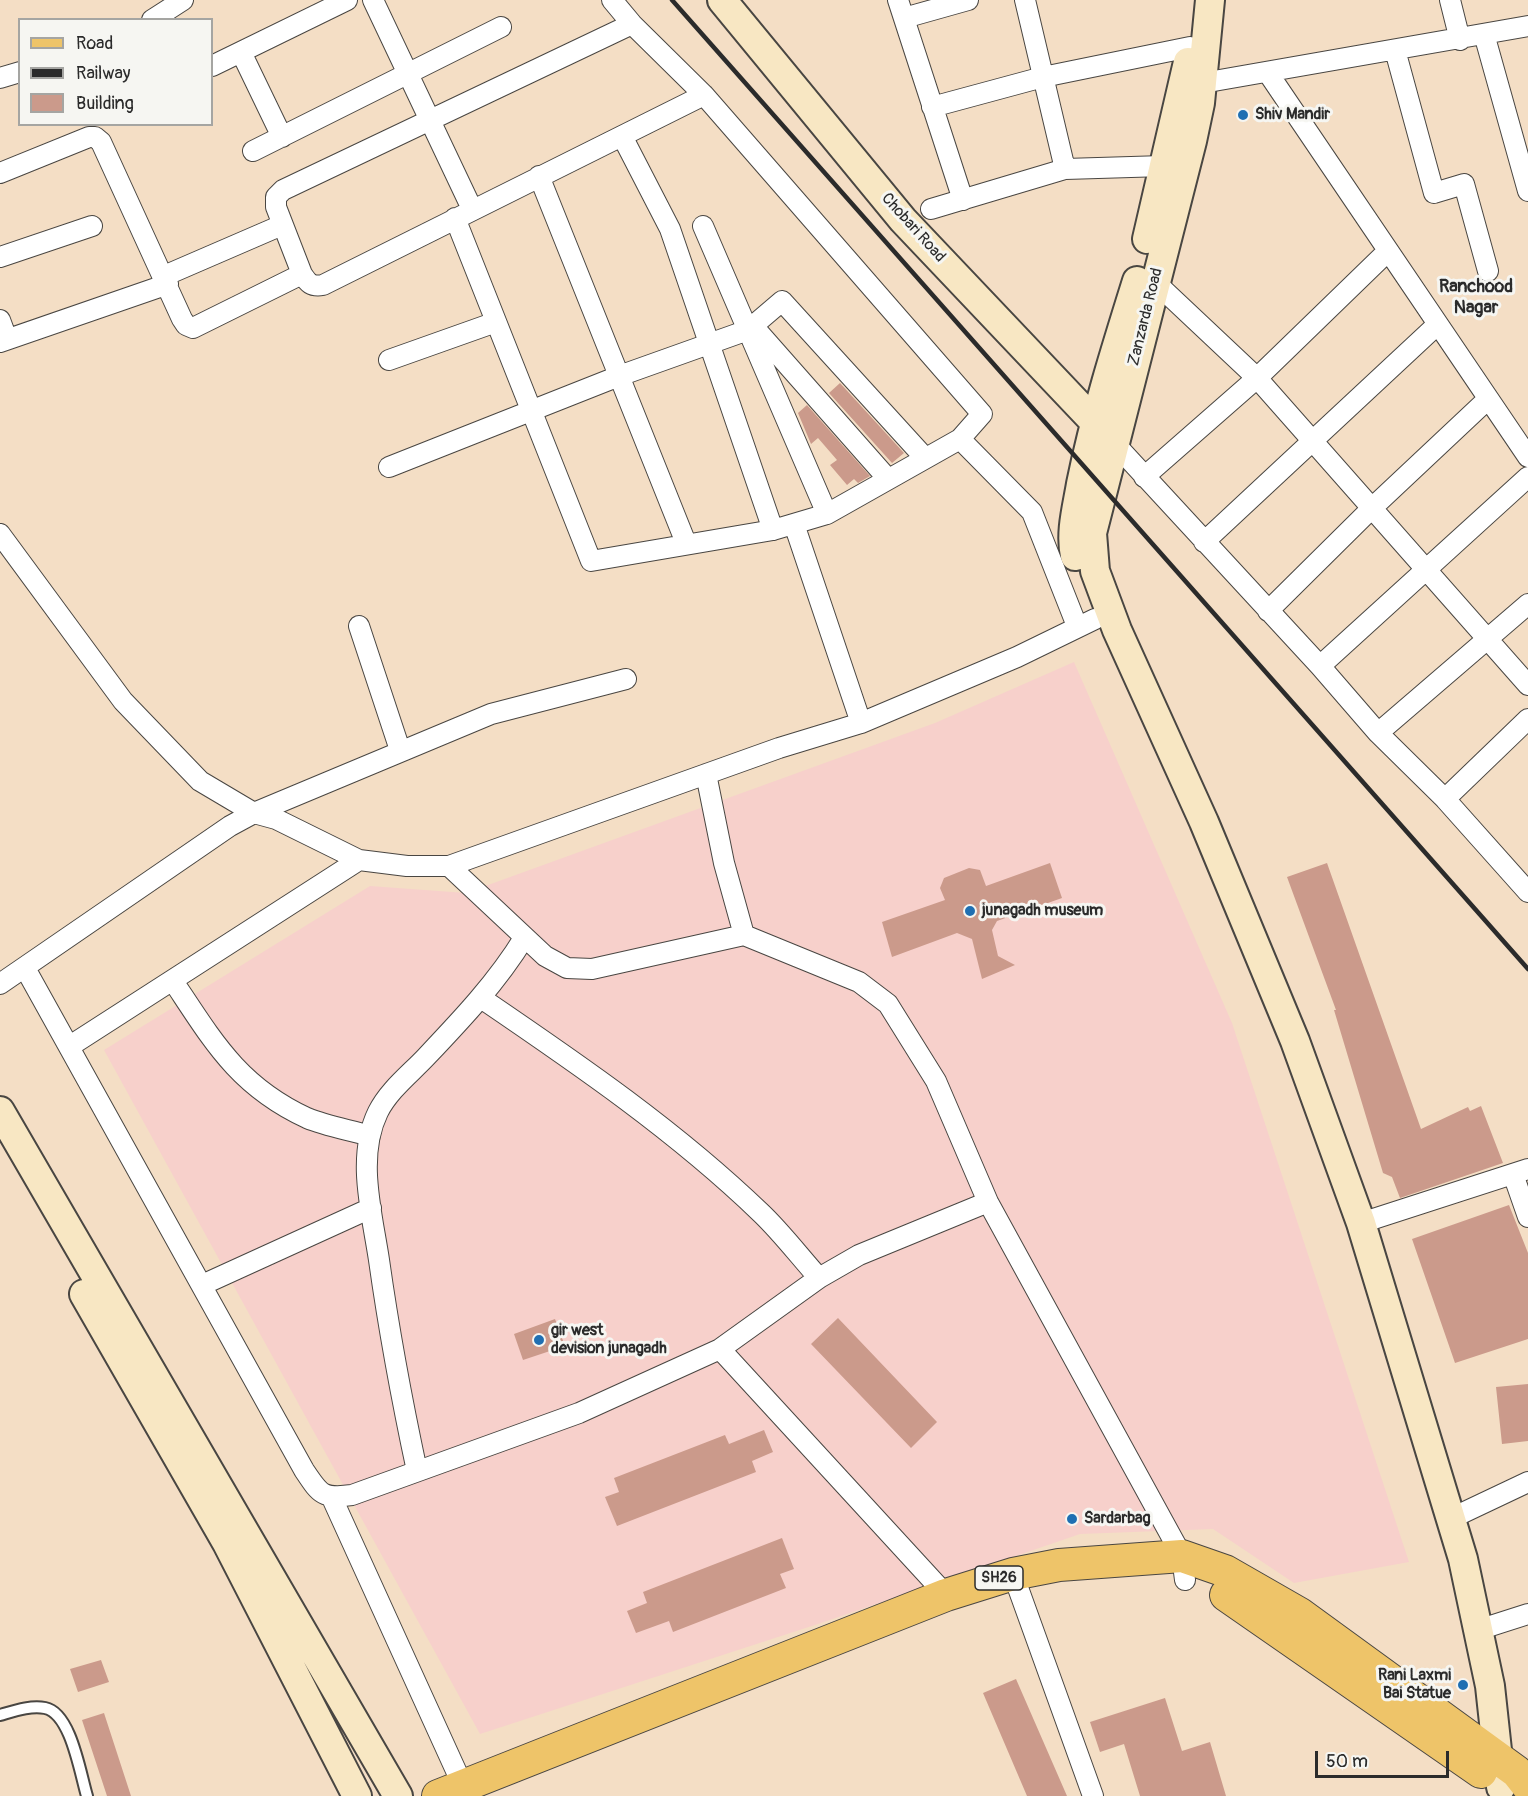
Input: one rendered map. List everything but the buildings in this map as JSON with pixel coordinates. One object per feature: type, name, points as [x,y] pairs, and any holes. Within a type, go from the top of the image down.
[{"type":"main road","name":"Chobari Road","points":[[722,0],[903,220],[1116,445]]},
{"type":"main road","points":[[1194,0],[1190,47],[1193,85],[1164,166],[1137,279],[1108,371],[1075,515],[1073,546],[1081,582],[1097,625],[1148,733],[1177,807],[1289,1068],[1327,1177],[1435,1523],[1472,1662],[1479,1704],[1499,1774]]},
{"type":"main road","name":"Zanzarda Road","points":[[1097,625],[1095,571],[1091,544],[1192,141],[1193,85],[1210,0]]},
{"type":"main road","points":[[1097,625],[1204,822],[1286,1019],[1361,1223],[1452,1518],[1490,1686],[1499,1774]]},
{"type":"main road","points":[[0,1111],[398,1796]]},
{"type":"main road","points":[[0,1144],[226,1543],[357,1796]]},
{"type":"main road","name":"SH26","points":[[463,1793],[956,1610],[1059,1565],[1225,1571],[1300,1614],[1499,1774]]},
{"type":"main road","name":"SH26","points":[[463,1793],[946,1595],[1016,1582]]},
{"type":"street","points":[[155,18],[183,0]]},
{"type":"street","points":[[213,66],[347,0]]},
{"type":"street","points":[[373,0],[431,121],[464,213],[496,322],[591,561],[773,530],[827,514],[960,439],[982,414],[704,95],[632,24],[612,0]]},
{"type":"street","points":[[963,200],[901,9],[968,0]]},
{"type":"street","points":[[1025,0],[1065,169]]},
{"type":"street","points":[[1450,0],[1460,40]]},
{"type":"street","points":[[632,24],[283,190],[276,197],[282,225],[302,274],[309,283],[315,286],[323,285],[704,95]]},
{"type":"street","points":[[1193,85],[1460,40],[1484,33],[1528,26]]},
{"type":"street","points":[[253,151],[501,27]]},
{"type":"street","points":[[1484,33],[1528,191]]},
{"type":"street","points":[[933,106],[1043,77],[1190,47]]},
{"type":"street","points":[[1395,50],[1434,193],[1464,184],[1488,271]]},
{"type":"street","points":[[241,52],[282,137]]},
{"type":"street","points":[[0,78],[18,73]]},
{"type":"street","points":[[1268,73],[1528,458]]},
{"type":"street","points":[[622,136],[670,229],[773,530]]},
{"type":"street","points":[[0,173],[81,140],[96,137],[106,150],[182,319],[186,325],[193,328],[302,274]]},
{"type":"street","points":[[931,209],[1065,169],[1164,166]]},
{"type":"street","points":[[539,176],[686,543]]},
{"type":"street","points":[[0,320],[3,341],[166,280],[282,225]]},
{"type":"street","points":[[0,257],[92,226]]},
{"type":"street","points":[[703,226],[750,328],[827,514]]},
{"type":"street","points":[[1144,477],[1257,378],[1388,251]]},
{"type":"street","points":[[1155,282],[1257,378],[1528,685]]},
{"type":"street","points":[[389,467],[619,376],[750,328],[782,301],[925,458]]},
{"type":"street","points":[[389,360],[496,322]]},
{"type":"street","points":[[1204,542],[1438,324]]},
{"type":"street","points":[[750,328],[888,479]]},
{"type":"street","points":[[1268,611],[1372,508],[1488,399]]},
{"type":"street","points":[[0,534],[123,700],[200,781],[254,813],[276,819],[359,860],[407,866],[449,866],[706,774],[861,723],[1097,625],[1032,512],[960,439]]},
{"type":"street","points":[[1116,445],[1320,666],[1378,734],[1445,799],[1528,892]]},
{"type":"street","points":[[1320,666],[1428,571],[1528,477]]},
{"type":"street","points":[[794,524],[861,723]]},
{"type":"street","points":[[1378,734],[1528,604]]},
{"type":"street","points":[[359,626],[400,750]]},
{"type":"street","points":[[0,984],[230,826],[254,813],[400,750],[491,714],[626,679]]},
{"type":"street","points":[[1445,799],[1528,719]]},
{"type":"street","points":[[706,774],[724,863],[744,935]]},
{"type":"street","points":[[70,1046],[359,860]]},
{"type":"street","points":[[449,866],[545,956],[567,968],[592,969],[744,935],[859,982],[888,1004],[936,1081],[988,1202],[1184,1568]]},
{"type":"street","points":[[417,1471],[392,1351],[367,1175],[370,1136],[379,1111],[394,1088],[481,998],[504,971],[525,938]]},
{"type":"street","points":[[25,968],[304,1470],[319,1492],[332,1498],[352,1495],[579,1413],[720,1349],[819,1278],[859,1255],[988,1202]]},
{"type":"street","points":[[173,981],[221,1053],[243,1077],[275,1100],[309,1118],[370,1136]]},
{"type":"street","points":[[481,998],[597,1078],[683,1144],[763,1215],[819,1278]]},
{"type":"street","points":[[1361,1223],[1520,1172],[1528,1217]]},
{"type":"street","points":[[202,1285],[372,1208]]},
{"type":"street","points":[[720,1349],[946,1595]]},
{"type":"street","points":[[1452,1518],[1528,1482]]},
{"type":"street","points":[[332,1498],[463,1793]]},
{"type":"street","points":[[1016,1582],[1093,1796]]},
{"type":"street","points":[[1479,1630],[1528,1614]]},
{"type":"lane","points":[[0,1715],[44,1707],[57,1712],[66,1725],[87,1796]]},
{"type":"shaded area","points":[[1074,662],[1232,1023],[1409,1562],[1294,1583],[1213,1529],[1080,1534],[818,1624],[480,1734],[104,1050],[370,886],[466,893],[935,723]]},
{"type":"railway","points":[[672,0],[1528,969]]},
{"type":"place","name":"Shiv Mandir","points":[[1243,115]]},
{"type":"place","name":"junagadh museum","points":[[970,911]]},
{"type":"place","name":"gir west devision junagadh","points":[[539,1340]]},
{"type":"place","name":"Sardarbag","points":[[1072,1519]]},
{"type":"place","name":"Rani Laxmi Bai Statue","points":[[1463,1685]]},
{"type":"district","name":"Ranchood Nagar","points":[[1476,297]]}]
